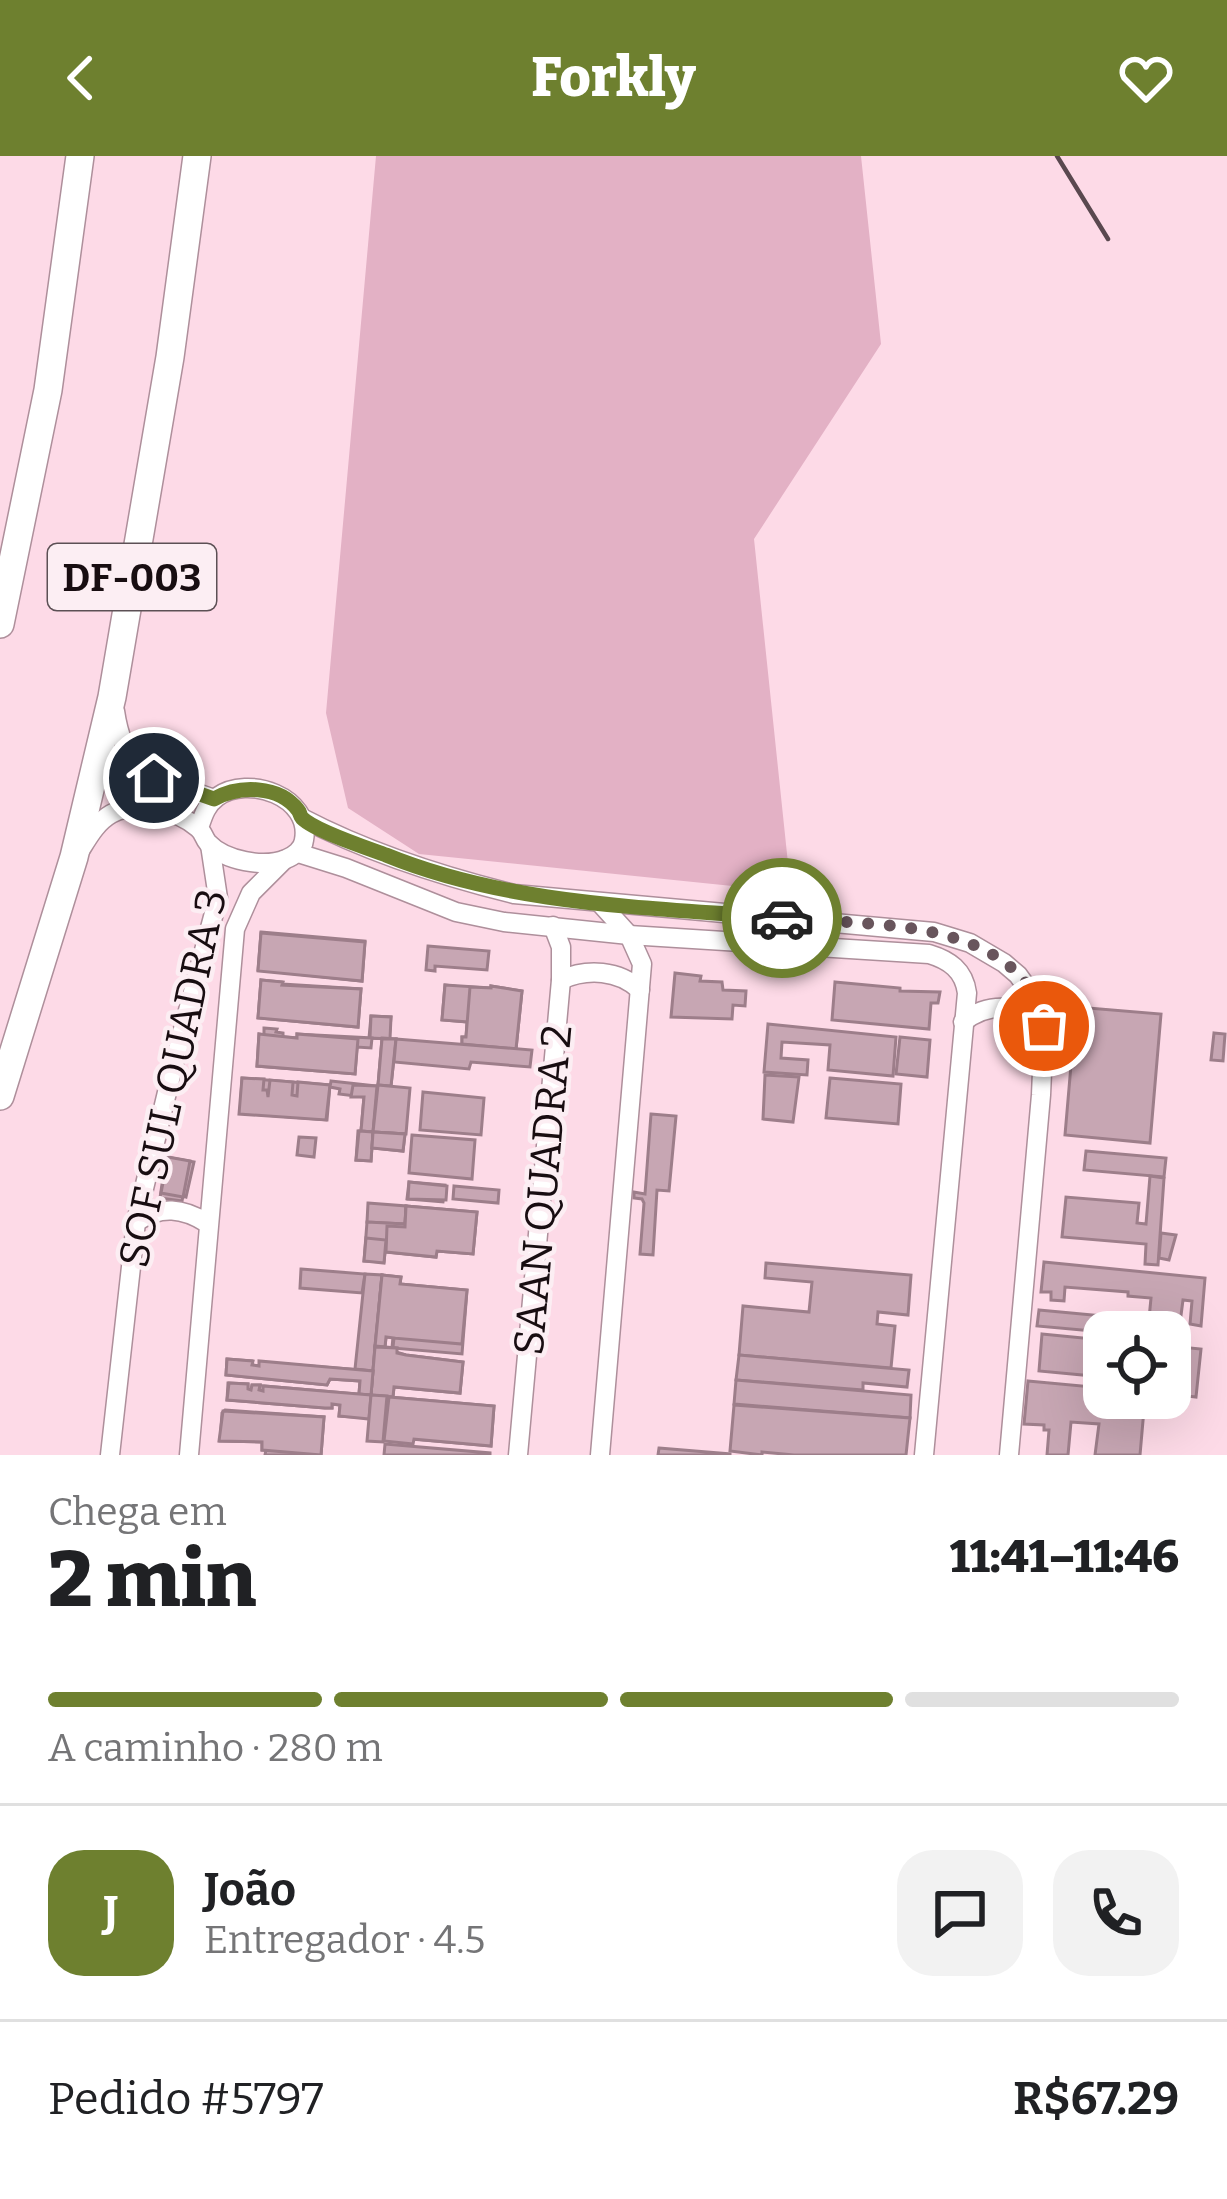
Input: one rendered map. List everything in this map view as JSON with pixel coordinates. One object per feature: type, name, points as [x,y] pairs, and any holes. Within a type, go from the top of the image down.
[{"type":"highway","name":"DF-003","points":[[0,624],[48,390],[80,156]]},
{"type":"highway","name":"DF-003","points":[[0,1096],[74,857],[112,698],[170,357],[197,156]]},
{"type":"street","points":[[112,698],[122,745],[139,768],[214,799]]},
{"type":"street","points":[[189,1455],[235,929],[251,893],[304,840],[296,807],[257,789],[239,789],[214,799],[205,811],[205,837]]},
{"type":"street","points":[[74,857],[110,814],[156,809],[171,813],[228,855],[246,861],[291,856],[363,874],[456,912],[504,922],[929,954],[949,962],[964,979],[967,993],[924,1455]]},
{"type":"street","points":[[302,818],[399,861],[514,894],[920,929],[970,943],[1004,963],[1031,990],[1044,1026],[1009,1455]]},
{"type":"street","name":"SOF SUL QUADRA 3","points":[[110,1455],[136,1222],[218,898],[205,837]]},
{"type":"street","points":[[600,1455],[641,964],[629,935],[601,903]]},
{"type":"street","name":"SAAN QUADRA 2","points":[[518,1455],[561,980],[561,947],[554,926]]},
{"type":"street","points":[[641,964],[665,937]]},
{"type":"street","points":[[561,980],[601,973],[628,979],[640,990]]},
{"type":"street","points":[[963,1022],[980,1011],[1005,1008],[1031,1014],[1044,1026]]},
{"type":"street","points":[[136,1222],[149,1213],[169,1209],[208,1223]]},
{"type":"shaded area","points":[[376,156],[861,156],[881,344],[754,539],[791,892],[419,854],[348,808],[326,713]]},
{"type":"building","points":[[261,932],[365,941],[362,981],[258,970]]},
{"type":"building","points":[[261,933],[365,942],[362,981],[258,971]]},
{"type":"building","points":[[428,946],[489,951],[487,970],[435,966],[435,971],[426,970]]},
{"type":"building","points":[[675,973],[722,982],[723,990],[746,991],[745,1006],[733,1005],[732,1019],[671,1017]]},
{"type":"building","points":[[261,980],[361,989],[358,1027],[258,1018]]},
{"type":"building","points":[[261,980],[361,989],[358,1027],[258,1018]]},
{"type":"building","points":[[835,982],[940,992],[938,1003],[931,1003],[929,1029],[832,1020]]},
{"type":"building","points":[[445,985],[470,988],[467,1022],[442,1020]]},
{"type":"building","points":[[445,985],[522,991],[516,1049],[462,1044],[467,1022],[442,1020]]},
{"type":"building","points":[[470,987],[522,991],[516,1049],[462,1044]]},
{"type":"building","points":[[1076,1007],[1161,1014],[1150,1143],[1065,1135]]},
{"type":"building","points":[[371,1016],[391,1017],[389,1039],[369,1038]]},
{"type":"building","points":[[371,1016],[391,1017],[390,1039],[370,1038]]},
{"type":"building","points":[[768,1024],[896,1037],[893,1076],[828,1070],[830,1045],[782,1042],[781,1058],[808,1060],[807,1075],[764,1072]]},
{"type":"building","points":[[264,1028],[277,1029],[283,1037],[372,1038],[371,1048],[357,1047],[355,1074],[257,1066],[259,1034],[264,1035]]},
{"type":"building","points":[[1214,1033],[1225,1034],[1223,1061],[1211,1060]]},
{"type":"building","points":[[259,1034],[358,1039],[355,1074],[257,1066]]},
{"type":"building","points":[[900,1037],[930,1040],[927,1077],[896,1074]]},
{"type":"building","points":[[382,1038],[396,1039],[391,1086],[378,1085]]},
{"type":"building","points":[[382,1039],[396,1039],[391,1086],[378,1085]]},
{"type":"building","points":[[396,1039],[532,1050],[530,1067],[471,1062],[469,1069],[394,1062]]},
{"type":"building","points":[[765,1075],[799,1077],[793,1122],[763,1119]]},
{"type":"building","points":[[242,1078],[330,1085],[327,1120],[240,1113]]},
{"type":"building","points":[[242,1078],[264,1079],[268,1097],[270,1080],[293,1082],[292,1095],[297,1096],[298,1082],[330,1085],[326,1120],[239,1114]]},
{"type":"building","points":[[830,1078],[901,1084],[898,1124],[826,1118]]},
{"type":"building","points":[[331,1081],[377,1086],[373,1132],[361,1131],[364,1097],[339,1094],[340,1089],[330,1087]]},
{"type":"building","points":[[353,1085],[377,1086],[373,1132],[361,1131],[364,1097],[351,1097]]},
{"type":"building","points":[[378,1085],[410,1088],[406,1134],[373,1132]]},
{"type":"building","points":[[423,1092],[484,1098],[481,1135],[420,1130]]},
{"type":"building","points":[[651,1114],[676,1116],[669,1191],[657,1190],[653,1255],[640,1254],[644,1203],[634,1198],[634,1192],[645,1194]]},
{"type":"building","points":[[358,1131],[373,1132],[371,1161],[356,1160]]},
{"type":"building","points":[[359,1131],[373,1132],[371,1161],[356,1160]]},
{"type":"building","points":[[373,1132],[405,1134],[403,1151],[372,1148]]},
{"type":"building","points":[[373,1132],[405,1134],[403,1151],[372,1148]]},
{"type":"building","points":[[412,1135],[475,1140],[472,1179],[409,1173]]},
{"type":"building","points":[[299,1137],[316,1138],[314,1157],[297,1155]]},
{"type":"building","points":[[1086,1151],[1166,1158],[1164,1177],[1084,1170]]},
{"type":"building","points":[[166,1157],[194,1162],[182,1201],[160,1198]]},
{"type":"building","points":[[168,1157],[190,1161],[183,1197],[161,1193]]},
{"type":"building","points":[[1150,1176],[1164,1178],[1158,1265],[1145,1264],[1146,1244],[1062,1237],[1066,1197],[1139,1203],[1137,1223],[1146,1224]]},
{"type":"building","points":[[409,1182],[445,1185],[443,1202],[407,1199]]},
{"type":"building","points":[[409,1182],[447,1186],[446,1200],[408,1199]]},
{"type":"building","points":[[454,1186],[499,1190],[498,1203],[453,1199]]},
{"type":"building","points":[[368,1203],[406,1206],[405,1224],[367,1222]]},
{"type":"building","points":[[406,1206],[477,1212],[473,1254],[437,1251],[436,1257],[385,1252],[384,1262],[364,1261],[367,1222],[405,1224]]},
{"type":"building","points":[[406,1206],[477,1212],[473,1254],[437,1251],[436,1257],[386,1252],[387,1226],[405,1227]]},
{"type":"building","points":[[1161,1233],[1176,1235],[1169,1260],[1159,1258]]},
{"type":"building","points":[[366,1238],[386,1240],[384,1263],[364,1261]]},
{"type":"building","points":[[1044,1262],[1205,1278],[1201,1326],[1191,1324],[1192,1301],[1183,1300],[1182,1311],[1150,1311],[1151,1298],[1128,1296],[1128,1292],[1065,1287],[1064,1301],[1051,1300],[1051,1292],[1041,1292]]},
{"type":"building","points":[[766,1263],[911,1275],[908,1315],[878,1312],[877,1324],[895,1326],[891,1368],[739,1355],[743,1306],[809,1312],[812,1282],[765,1278]]},
{"type":"building","points":[[301,1269],[365,1274],[362,1293],[300,1288]]},
{"type":"building","points":[[365,1274],[382,1275],[373,1371],[355,1369]]},
{"type":"building","points":[[382,1275],[401,1277],[400,1284],[467,1290],[462,1354],[392,1348],[393,1337],[386,1337],[385,1347],[375,1346]]},
{"type":"building","points":[[382,1275],[401,1277],[400,1284],[467,1290],[462,1344],[386,1337],[385,1347],[375,1347]]},
{"type":"building","points":[[1039,1310],[1083,1314],[1083,1330],[1037,1326]]},
{"type":"building","points":[[1042,1334],[1083,1338],[1083,1375],[1039,1371]]},
{"type":"building","points":[[375,1346],[463,1362],[460,1393],[394,1387],[393,1396],[371,1395]]},
{"type":"building","points":[[375,1347],[463,1362],[460,1393],[394,1387],[393,1397],[371,1395]]},
{"type":"building","points":[[1191,1348],[1201,1349],[1196,1397],[1191,1396]]},
{"type":"building","points":[[739,1355],[909,1370],[907,1387],[863,1383],[863,1390],[736,1380]]},
{"type":"building","points":[[227,1359],[259,1366],[260,1362],[373,1371],[371,1395],[359,1394],[360,1381],[330,1379],[327,1385],[226,1375]]},
{"type":"building","points":[[227,1359],[253,1361],[252,1365],[259,1366],[259,1361],[373,1371],[371,1395],[359,1394],[360,1381],[330,1379],[327,1385],[226,1375]]},
{"type":"building","points":[[736,1380],[911,1395],[910,1418],[734,1404]]},
{"type":"building","points":[[1028,1381],[1083,1386],[1083,1419],[1143,1419],[1140,1455],[1095,1455],[1099,1424],[1071,1422],[1068,1455],[1047,1455],[1049,1430],[1044,1425],[1024,1424]]},
{"type":"building","points":[[228,1383],[248,1384],[251,1390],[252,1385],[260,1385],[263,1391],[263,1386],[370,1395],[369,1418],[339,1416],[340,1405],[325,1408],[227,1400]]},
{"type":"building","points":[[229,1383],[248,1384],[251,1390],[252,1385],[260,1385],[263,1391],[263,1386],[371,1395],[369,1419],[339,1416],[340,1405],[325,1408],[227,1400]]},
{"type":"building","points":[[371,1395],[387,1396],[383,1442],[367,1441]]},
{"type":"building","points":[[389,1397],[494,1406],[491,1446],[386,1437]]},
{"type":"building","points":[[389,1397],[494,1406],[491,1446],[384,1441]]},
{"type":"building","points":[[734,1405],[910,1418],[906,1455],[730,1451]]},
{"type":"building","points":[[225,1410],[324,1417],[321,1455],[265,1455],[262,1442],[220,1441]]},
{"type":"building","points":[[223,1411],[324,1417],[321,1455],[262,1450],[262,1442],[219,1441]]},
{"type":"building","points":[[385,1444],[490,1453],[490,1455],[384,1455]]},
{"type":"building","points":[[659,1448],[730,1454],[730,1455],[658,1455]]},
{"type":"railway","points":[[1057,156],[1108,239]]},
{"type":"way so far","points":[[782,918],[920,929],[970,943],[1018,975],[1031,990],[1044,1026]]},
{"type":"route","points":[[154,778],[214,799],[226,792],[257,789],[296,807],[302,818],[364,847],[454,879],[514,894],[782,918]]}]
